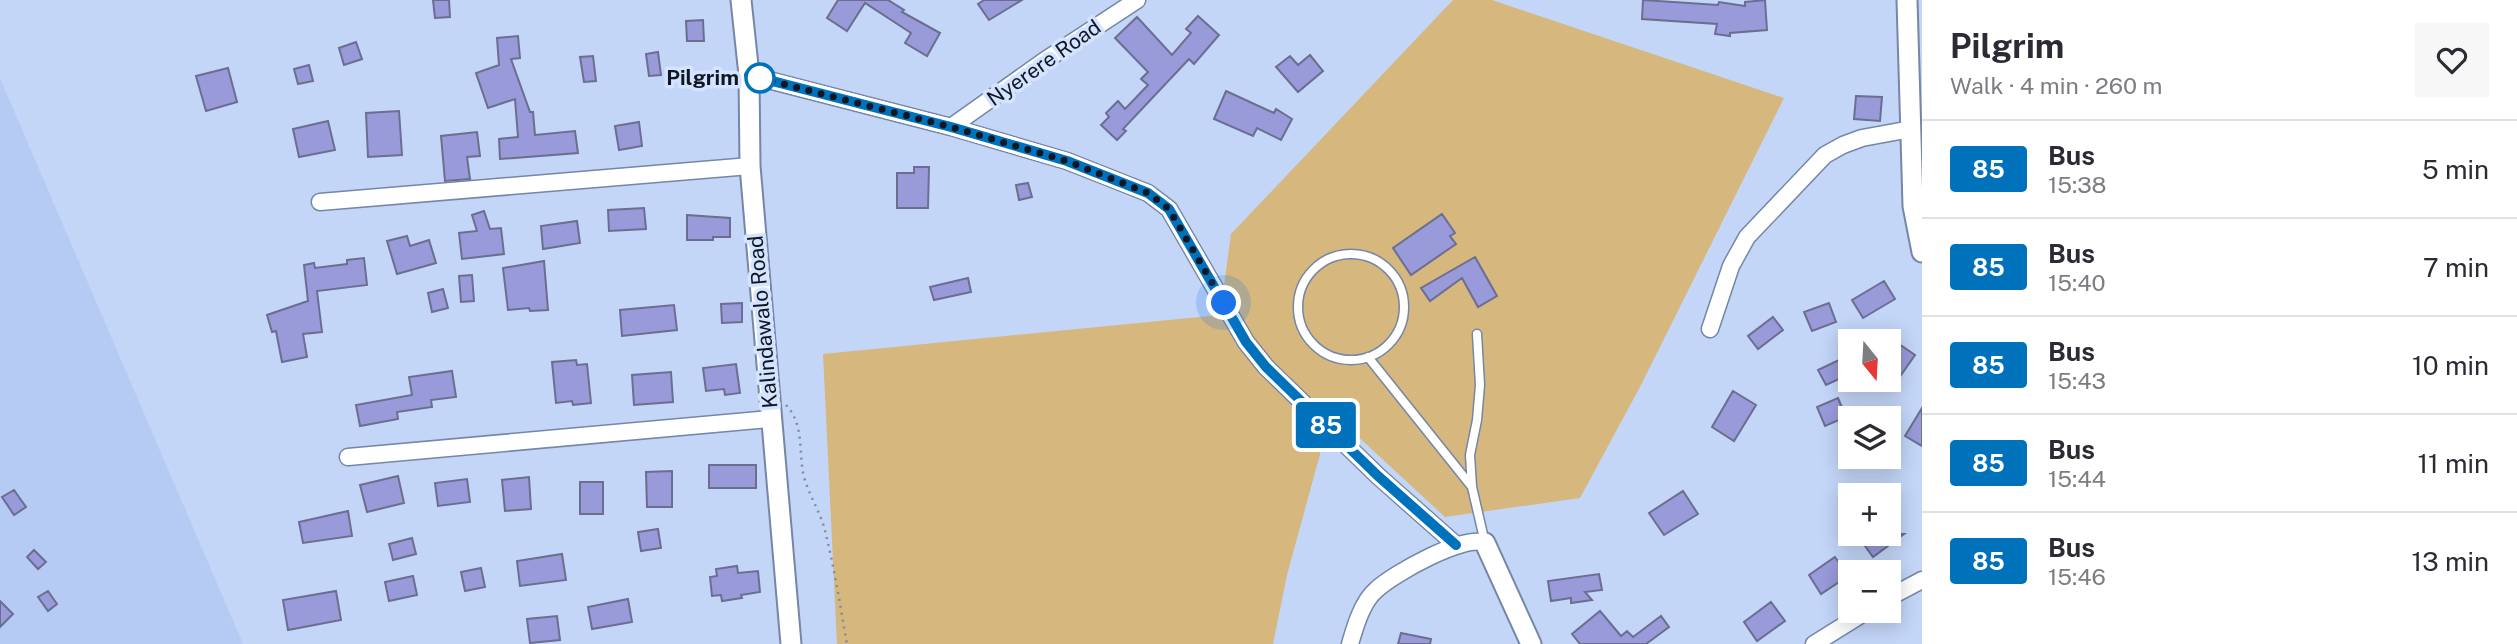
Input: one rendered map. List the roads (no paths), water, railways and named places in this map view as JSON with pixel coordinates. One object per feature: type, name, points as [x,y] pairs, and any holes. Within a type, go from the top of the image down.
[{"type":"street","name":"Kalindawalo Road","points":[[741,0],[749,75],[750,166],[791,644]]},
{"type":"street","name":"Nyerere Road","points":[[951,127],[1137,0]]},
{"type":"street","points":[[1907,0],[1911,129],[1922,252]]},
{"type":"street","points":[[749,75],[951,127],[1067,161],[1148,193],[1169,209],[1246,342],[1266,367],[1378,476],[1456,545]]},
{"type":"street","points":[[1710,329],[1731,266],[1747,237],[1825,155],[1862,138],[1911,129]]},
{"type":"street","points":[[320,202],[750,166]]},
{"type":"street","points":[[348,457],[770,419]]},
{"type":"street","points":[[1350,644],[1357,622],[1374,591],[1403,572],[1456,545],[1474,541],[1485,543],[1531,644]]},
{"type":"street","points":[[1901,591],[1922,580]]},
{"type":"street","points":[[1814,644],[1848,623]]},
{"type":"lane","points":[[1354,254],[1374,259],[1390,272],[1401,290],[1404,310],[1398,330],[1386,347],[1368,357],[1347,360],[1327,355],[1311,342],[1300,324],[1297,304],[1303,284],[1315,268],[1333,257],[1354,254]]},
{"type":"lane","points":[[1477,334],[1480,385],[1470,455],[1472,487],[1485,543]]},
{"type":"lane","points":[[1368,357],[1472,487]]},
{"type":"place","name":"Pilgrim","points":[[760,78]]}]
